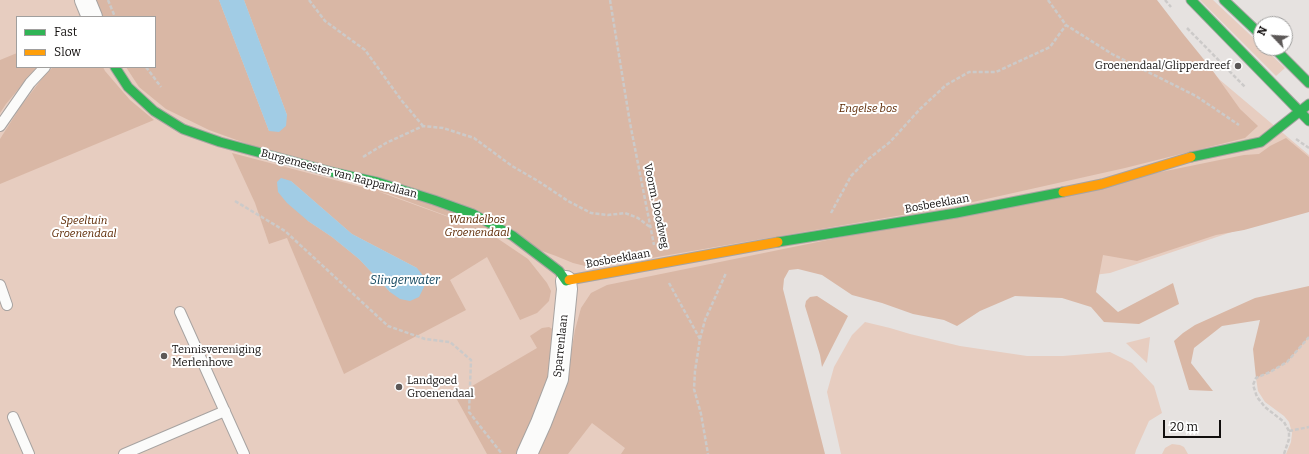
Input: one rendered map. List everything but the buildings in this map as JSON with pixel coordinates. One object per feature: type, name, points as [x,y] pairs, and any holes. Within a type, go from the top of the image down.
[{"type":"street","points":[[85,0],[92,16]]},
{"type":"street","points":[[1192,0],[1309,121]]},
{"type":"street","points":[[1224,0],[1253,27]]},
{"type":"street","points":[[1282,56],[1309,83]]},
{"type":"street","name":"Burgemeester van Rappardlaan","points":[[116,68],[128,87],[154,111],[183,129],[209,138],[332,172],[377,182],[473,214],[513,236],[559,271],[566,281]]},
{"type":"street","name":"Bosbeeklaan","points":[[566,281],[738,249],[956,213],[1102,184],[1193,156],[1261,142],[1309,104]]},
{"type":"street","name":"Sparrenlaan","points":[[527,454],[542,424],[558,379],[567,289],[566,281]]},
{"type":"lane","points":[[0,126],[30,83],[44,68]]},
{"type":"lane","points":[[0,285],[6,305]]},
{"type":"lane","points":[[180,312],[244,454]]},
{"type":"lane","points":[[124,454],[225,411]]},
{"type":"lane","points":[[13,417],[29,454]]},
{"type":"path","points":[[309,0],[325,20],[365,50],[402,101],[424,126]]},
{"type":"path","name":"Voorm. Doodweg","points":[[610,0],[630,123],[655,250],[663,263],[669,285],[700,339],[694,389],[701,414],[708,454]]},
{"type":"path","points":[[1048,0],[1066,25],[1112,54],[1196,96],[1247,130],[1261,142]]},
{"type":"path","points":[[829,216],[850,176],[890,142],[920,109],[946,85],[969,72],[996,72],[1050,47],[1066,25]]},
{"type":"path","points":[[359,159],[386,143],[424,126],[443,128],[474,138],[512,166],[568,201],[591,213],[608,215],[625,213],[638,218],[650,227]]},
{"type":"path","points":[[235,201],[285,231],[388,326],[425,339],[450,342],[471,360],[469,412],[502,454]]},
{"type":"path","points":[[1284,454],[1289,439],[1289,431],[1284,422],[1265,407],[1257,397],[1253,385],[1256,378],[1287,362],[1309,337]]},
{"type":"path","points":[[1289,431],[1309,427]]},
{"type":"green space","name":"Wandelbos Groenendaal","points":[[0,0],[1155,0],[1220,80],[1309,155],[1309,206],[1110,273],[989,288],[775,263],[741,454],[0,454]]},
{"type":"green space","name":"Engelse bos","points":[[94,0],[219,0],[269,131],[287,115],[244,0],[1157,0],[1210,67],[1240,109],[1258,126],[1245,138],[1125,168],[955,206],[593,268],[573,263],[209,130],[166,109],[139,87],[127,68],[156,68],[156,16],[101,16]]},
{"type":"green space","points":[[1200,0],[1213,0],[1253,38],[1253,53]]},
{"type":"green space","points":[[16,53],[16,68],[36,68],[0,113],[0,60]]},
{"type":"green space","points":[[1256,56],[1272,56],[1285,68],[1276,76]]},
{"type":"green space","points":[[52,68],[104,68],[130,100],[154,120],[0,184],[0,139],[21,106]]},
{"type":"green space","points":[[1286,138],[1309,157],[1309,212],[1244,230],[1216,235],[1137,261],[1103,255],[1096,292],[1118,312],[1173,283],[1179,304],[1139,324],[1104,322],[1091,307],[1062,298],[1015,296],[980,311],[957,326],[944,320],[913,314],[882,303],[852,295],[822,275],[798,269],[789,270],[784,279],[783,289],[825,454],[621,454],[625,448],[592,423],[568,454],[537,454],[570,359],[575,330],[581,308],[591,293],[607,285],[1244,155],[1259,154],[1270,146]]},
{"type":"green space","points":[[232,153],[388,194],[485,230],[528,259],[547,283],[551,291],[549,301],[537,313],[520,320],[487,257],[450,280],[466,310],[344,374],[287,238],[269,244],[255,203]],"holes":[[[291,181],[352,234],[417,268],[390,292],[359,259],[332,237],[308,221]]]},
{"type":"green space","points":[[1309,286],[1309,337],[1287,362],[1256,378],[1253,349],[1260,320],[1222,326],[1194,348],[1191,363],[1213,391],[1189,390],[1174,341],[1183,333],[1195,325],[1255,298]]},
{"type":"green space","points":[[817,296],[848,316],[822,367],[820,355],[805,306],[806,301],[810,297]]},
{"type":"green space","points":[[865,322],[960,346],[1027,356],[1063,356],[1110,352],[1132,363],[1154,386],[1162,413],[1149,421],[1135,454],[841,454],[827,392],[834,367],[852,335]]},
{"type":"green space","points":[[549,327],[554,330],[553,363],[522,454],[487,454],[455,396],[537,348],[530,336],[542,328]]},
{"type":"green space","points":[[1150,337],[1147,363],[1126,343]]},
{"type":"green space","points":[[1309,337],[1309,454],[1286,454],[1291,442],[1292,433],[1289,422],[1284,416],[1265,402],[1258,391],[1256,378],[1287,362]]},
{"type":"green space","points":[[1172,444],[1184,447],[1188,454],[1162,454],[1165,448]]},
{"type":"water","points":[[219,0],[244,0],[287,115],[286,126],[279,132],[269,131]]},
{"type":"water","name":"Slingerwater","points":[[281,178],[291,181],[352,234],[417,268],[424,277],[424,287],[419,297],[410,301],[400,299],[390,292],[359,259],[332,237],[308,221],[287,203],[278,192],[277,182]]},
{"type":"traffic: fast","points":[[1191,0],[1309,121]]},
{"type":"traffic: fast","points":[[1224,0],[1253,27]]},
{"type":"traffic: fast","points":[[1282,56],[1309,83]]},
{"type":"traffic: fast","points":[[116,68],[128,87],[154,111],[183,129],[220,142],[332,172],[377,182],[473,214],[513,236],[559,271],[566,281],[569,280]]},
{"type":"traffic: fast","points":[[1191,157],[1261,142],[1309,104]]},
{"type":"traffic: fast","points":[[778,242],[956,213],[1063,192]]},
{"type":"traffic: slow","points":[[1063,192],[1102,184],[1191,157]]},
{"type":"traffic: slow","points":[[569,280],[778,242]]},
{"type":"place","name":"Groenendaal/Glipperdreef","points":[[1238,66]]},
{"type":"place","name":"Tennisvereniging Merlenhove","points":[[164,356]]},
{"type":"place","name":"Landgoed Groenendaal","points":[[399,387]]},
{"type":"park label","name":"Speeltuin Groenendaal","points":[[84,227]]}]
